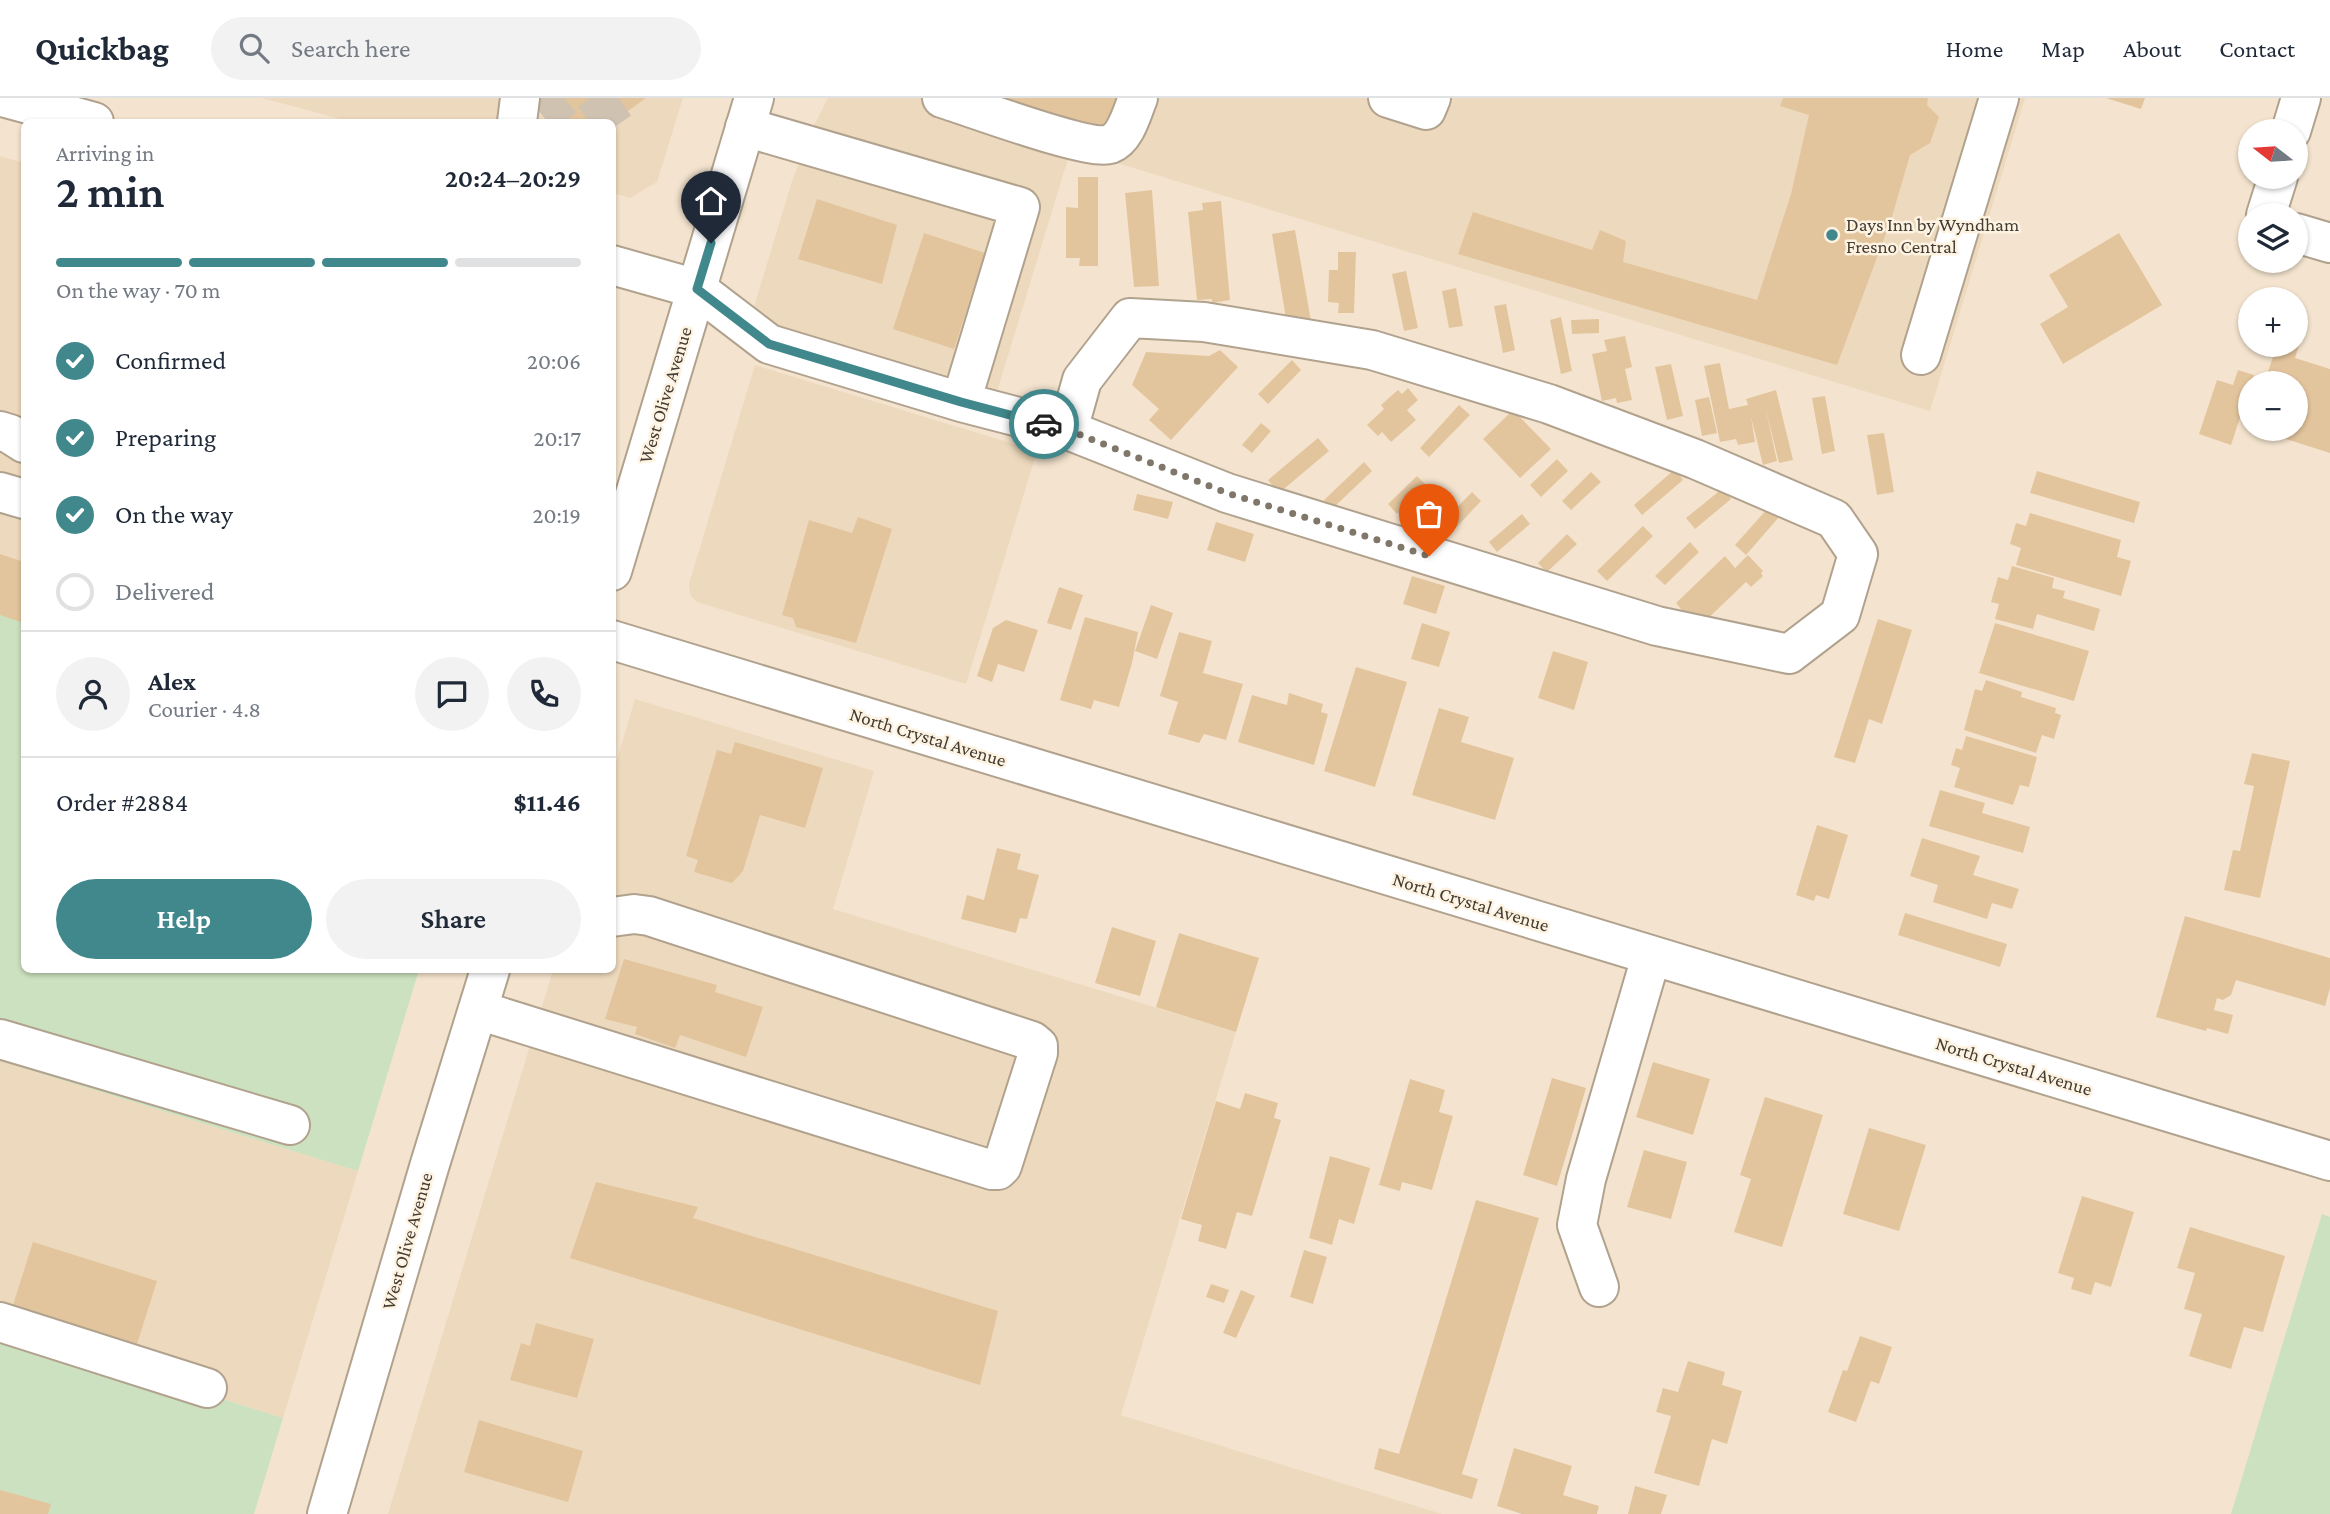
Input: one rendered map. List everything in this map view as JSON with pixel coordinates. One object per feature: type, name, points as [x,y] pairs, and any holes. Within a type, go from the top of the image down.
[{"type":"street","points":[[6,98],[83,119]]},
{"type":"street","points":[[942,98],[1066,138],[1098,145],[1113,143],[1124,132],[1138,98]]},
{"type":"street","points":[[1388,98],[1426,110],[1431,98]]},
{"type":"street","points":[[1921,355],[1999,98]]},
{"type":"street","points":[[2295,119],[2301,98]]},
{"type":"street","points":[[750,113],[1020,207],[961,402]]},
{"type":"street","name":"West Olive Avenue","points":[[616,558],[750,113]]},
{"type":"street","points":[[2308,237],[2330,243]]},
{"type":"street","points":[[616,266],[697,289],[769,344],[961,402],[1068,430],[1227,493],[1657,626],[1789,654],[1840,615],[1858,554],[1834,519],[1695,459],[1549,404],[1372,350],[1204,322],[1130,318],[1082,380],[1068,430]]},
{"type":"street","points":[[0,492],[21,498]]},
{"type":"street","name":"North Crystal Avenue","points":[[616,641],[2330,1161]]},
{"type":"street","points":[[478,1010],[992,1170],[998,1170],[1002,1166],[1038,1052],[1038,1046],[1032,1041],[649,916],[634,914],[616,916]]},
{"type":"street","points":[[1600,1287],[1577,1225],[1586,1179],[1651,957]]},
{"type":"street","name":"West Olive Avenue","points":[[327,1514],[489,973]]},
{"type":"street","points":[[0,1039],[290,1125]]},
{"type":"street","points":[[0,1322],[207,1388]]},
{"type":"shaded area","points":[[262,98],[683,98],[657,182],[630,198],[616,194],[616,119],[341,119]]},
{"type":"shaded area","points":[[828,98],[2025,98],[1930,411],[1071,149],[996,395],[750,320],[792,181],[812,129]]},
{"type":"shaded area","points":[[0,156],[21,162],[21,609],[0,603]]},
{"type":"shaded area","points":[[755,365],[1037,451],[966,684],[697,602],[690,595],[689,584]]},
{"type":"shaded area","points":[[635,699],[874,771],[833,909],[1236,1032],[1121,1415],[1442,1514],[388,1514],[552,973],[616,973],[616,763]]},
{"type":"shaded area","points":[[0,1061],[358,1171],[283,1418],[0,1330]]},
{"type":"green space","points":[[0,603],[21,609],[21,973],[418,973],[358,1171],[0,1061]]},
{"type":"green space","points":[[2322,1214],[2330,1217],[2330,1514],[2231,1514]]},
{"type":"green space","points":[[0,1330],[283,1418],[254,1514],[0,1514]]},
{"type":"building","points":[[531,98],[646,98],[616,120],[545,119]]},
{"type":"building","points":[[981,98],[1125,98],[1116,126],[1090,134]]},
{"type":"building","name":"Days Inn by Wyndham Fresno Central","points":[[1783,98],[1928,98],[1927,105],[1939,117],[1930,143],[1910,155],[1891,220],[1837,365],[1458,254],[1473,212],[1592,250],[1600,230],[1626,241],[1623,262],[1757,300],[1791,194],[1809,115],[1780,106]]},
{"type":"building","points":[[2106,98],[2145,98],[2141,109]]},
{"type":"building","points":[[1078,177],[1098,177],[1098,266],[1079,266],[1080,258],[1066,258],[1066,207],[1078,208]]},
{"type":"building","points":[[1152,190],[1159,286],[1134,287],[1125,193]]},
{"type":"building","points":[[817,199],[897,225],[882,284],[798,259]]},
{"type":"building","points":[[1221,201],[1230,300],[1212,303],[1212,299],[1197,300],[1188,212],[1203,210],[1202,203]]},
{"type":"building","points":[[1295,230],[1311,321],[1287,325],[1272,234]]},
{"type":"building","points":[[924,233],[985,253],[954,349],[893,329]]},
{"type":"building","points":[[2119,233],[2162,305],[2063,364],[2040,324],[2068,307],[2049,275]]},
{"type":"building","points":[[1338,252],[1356,252],[1354,313],[1338,313],[1339,303],[1328,302],[1329,270],[1338,270]]},
{"type":"building","points":[[1406,271],[1418,328],[1404,331],[1392,274]]},
{"type":"building","points":[[1456,288],[1463,326],[1449,328],[1442,291]]},
{"type":"building","points":[[1506,304],[1515,350],[1503,353],[1494,306]]},
{"type":"building","points":[[1561,317],[1572,371],[1561,374],[1550,320]]},
{"type":"building","points":[[1599,319],[1599,333],[1572,334],[1571,320]]},
{"type":"building","points":[[1625,336],[1632,367],[1625,369],[1632,400],[1617,403],[1616,398],[1602,401],[1592,354],[1607,351],[1604,340]]},
{"type":"building","points":[[1220,350],[1238,367],[1171,440],[1149,420],[1159,409],[1132,385],[1146,352],[1209,356]]},
{"type":"building","points":[[2273,357],[2295,357],[2330,369],[2330,453],[2292,441],[2308,441],[2308,371],[2268,371]]},
{"type":"building","points":[[1292,360],[1301,370],[1268,404],[1258,394]]},
{"type":"building","points":[[1720,363],[1729,409],[1748,405],[1746,399],[1776,390],[1793,460],[1779,463],[1766,410],[1777,461],[1763,465],[1751,417],[1755,442],[1738,445],[1736,439],[1720,442],[1704,366]]},
{"type":"building","points":[[1671,364],[1683,416],[1667,420],[1655,367]]},
{"type":"building","points":[[2238,370],[2241,371],[2238,371],[2238,424],[2231,445],[2199,434],[2217,380],[2233,385]]},
{"type":"building","points":[[1408,388],[1418,400],[1407,410],[1416,420],[1391,442],[1382,432],[1378,436],[1367,425],[1384,409],[1381,405],[1398,390],[1402,394]]},
{"type":"building","points":[[1825,396],[1835,451],[1822,454],[1812,398]]},
{"type":"building","points":[[1709,397],[1717,433],[1702,436],[1695,400]]},
{"type":"building","points":[[1459,405],[1470,415],[1429,457],[1420,448]]},
{"type":"building","points":[[1513,410],[1551,449],[1520,478],[1483,439]]},
{"type":"building","points":[[1261,423],[1271,431],[1252,453],[1242,445]]},
{"type":"building","points":[[1884,433],[1894,492],[1877,495],[1867,435]]},
{"type":"building","points":[[1318,438],[1329,451],[1279,493],[1268,480]]},
{"type":"building","points":[[1557,459],[1568,471],[1541,497],[1530,485]]},
{"type":"building","points":[[1364,462],[1372,471],[1332,509],[1324,500]]},
{"type":"building","points":[[1675,469],[1683,480],[1642,515],[1634,505]]},
{"type":"building","points":[[2037,471],[2140,502],[2134,523],[2030,493]]},
{"type":"building","points":[[1591,472],[1601,482],[1571,510],[1562,501]]},
{"type":"building","points":[[1417,476],[1427,486],[1397,514],[1388,504]]},
{"type":"building","points":[[1723,488],[1731,499],[1695,529],[1686,518]]},
{"type":"building","points":[[1472,492],[1481,501],[1453,531],[1443,522]]},
{"type":"building","points":[[1137,494],[1173,502],[1168,519],[1133,510]]},
{"type":"building","points":[[1768,508],[1779,517],[1746,555],[1735,545]]},
{"type":"building","points":[[2030,513],[2121,540],[2117,557],[2131,561],[2121,596],[2016,565],[2021,548],[2010,544],[2016,523],[2026,526]]},
{"type":"building","points":[[1522,514],[1530,524],[1497,552],[1489,542]]},
{"type":"building","points":[[858,517],[892,529],[856,643],[796,627],[793,618],[782,615],[809,520],[852,533]]},
{"type":"building","points":[[1216,522],[1254,534],[1245,562],[1207,550]]},
{"type":"building","points":[[1643,526],[1653,536],[1607,581],[1597,571]]},
{"type":"building","points":[[1567,534],[1577,544],[1547,572],[1538,563]]},
{"type":"building","points":[[1690,542],[1699,552],[1665,585],[1655,576]]},
{"type":"building","points":[[0,554],[21,561],[21,622],[0,615]]},
{"type":"building","points":[[1748,555],[1763,571],[1763,576],[1751,587],[1746,582],[1697,629],[1676,603],[1725,556],[1735,568]]},
{"type":"building","points":[[2012,566],[2054,578],[2052,588],[2065,591],[2063,598],[2100,609],[2094,631],[2037,614],[2033,629],[1995,619],[1999,604],[1991,602],[1998,577],[2008,580]]},
{"type":"building","points":[[1412,576],[1445,586],[1436,614],[1403,604]]},
{"type":"building","points":[[1059,587],[1083,595],[1071,630],[1047,623]]},
{"type":"building","points":[[1151,605],[1173,613],[1157,659],[1135,651]]},
{"type":"building","points":[[1085,617],[1138,632],[1119,707],[1094,700],[1091,709],[1060,700]]},
{"type":"building","points":[[1878,619],[1912,630],[1882,724],[1869,719],[1855,763],[1834,757]]},
{"type":"building","points":[[1006,620],[1038,630],[1024,672],[998,664],[992,682],[977,676],[993,628]]},
{"type":"building","points":[[1422,623],[1450,632],[1439,667],[1411,659]]},
{"type":"building","points":[[1995,623],[2089,651],[2074,701],[1979,673]]},
{"type":"building","points":[[1179,632],[1212,641],[1203,673],[1243,684],[1226,740],[1204,734],[1199,743],[1168,734],[1178,702],[1160,696]]},
{"type":"building","points":[[1553,651],[1588,662],[1574,710],[1538,698]]},
{"type":"building","points":[[1356,667],[1407,682],[1375,787],[1324,771]]},
{"type":"building","points":[[1986,680],[2022,692],[2021,697],[2056,708],[2055,713],[2061,715],[2054,739],[2042,735],[2036,753],[1964,730],[1975,689],[1982,691]]},
{"type":"building","points":[[1289,693],[1323,704],[1321,712],[1328,714],[1314,765],[1238,742],[1252,695],[1287,705]]},
{"type":"building","points":[[1439,708],[1469,717],[1461,742],[1514,758],[1495,820],[1412,795]]},
{"type":"building","points":[[1966,736],[2037,757],[2029,787],[2020,785],[2013,805],[1954,787],[1960,768],[1951,765],[1956,748],[1962,750]]},
{"type":"building","points":[[735,742],[823,768],[805,828],[760,815],[743,871],[732,883],[694,872],[698,860],[686,856],[717,750],[731,754]]},
{"type":"building","points":[[2252,753],[2290,761],[2260,898],[2224,890],[2233,850],[2240,851],[2254,786],[2244,784]]},
{"type":"building","points":[[1940,790],[1985,803],[1982,813],[2030,827],[2023,853],[1929,826]]},
{"type":"building","points":[[1817,825],[1848,835],[1829,899],[1816,895],[1814,901],[1796,895]]},
{"type":"building","points":[[1922,838],[1980,856],[1973,875],[2019,889],[2012,909],[1992,903],[1987,919],[1933,902],[1938,885],[1910,876]]},
{"type":"building","points":[[997,848],[1021,854],[1017,869],[1039,875],[1027,919],[1020,918],[1016,933],[961,919],[967,895],[984,900]]},
{"type":"building","points":[[1905,913],[2007,944],[2000,967],[1898,935]]},
{"type":"building","points":[[2185,916],[2330,958],[2330,988],[2325,1006],[2236,980],[2231,995],[2223,1000],[2217,998],[2214,1010],[2233,1015],[2228,1034],[2207,1028],[2206,1031],[2156,1017]]},
{"type":"building","points":[[1112,927],[1156,941],[1140,996],[1095,983]]},
{"type":"building","points":[[1179,933],[1259,958],[1236,1032],[1156,1007]]},
{"type":"building","points":[[624,959],[717,985],[715,992],[763,1007],[746,1057],[680,1035],[675,1048],[635,1034],[637,1027],[605,1019]]},
{"type":"building","points":[[1653,1062],[1710,1079],[1693,1135],[1636,1117]]},
{"type":"building","points":[[1552,1078],[1586,1088],[1557,1186],[1523,1175]]},
{"type":"building","points":[[1410,1079],[1445,1090],[1439,1112],[1453,1116],[1432,1190],[1402,1182],[1400,1191],[1379,1185]]},
{"type":"building","points":[[1245,1093],[1278,1103],[1274,1118],[1281,1120],[1252,1216],[1237,1212],[1226,1249],[1198,1241],[1202,1225],[1181,1219],[1216,1101],[1240,1109]]},
{"type":"building","points":[[1765,1097],[1823,1115],[1782,1247],[1734,1232],[1751,1179],[1740,1175]]},
{"type":"building","points":[[1869,1128],[1926,1145],[1899,1231],[1843,1214]]},
{"type":"building","points":[[1644,1150],[1687,1162],[1671,1219],[1627,1207]]},
{"type":"building","points":[[1330,1156],[1370,1168],[1354,1224],[1339,1219],[1332,1245],[1309,1238]]},
{"type":"building","points":[[596,1182],[698,1207],[693,1218],[998,1311],[980,1385],[570,1258]]},
{"type":"building","points":[[2082,1196],[2134,1212],[2111,1287],[2095,1282],[2091,1295],[2071,1289],[2074,1278],[2058,1273]]},
{"type":"building","points":[[1476,1200],[1539,1218],[1462,1474],[1478,1479],[1472,1499],[1374,1469],[1379,1448],[1399,1454]]},
{"type":"building","points":[[2190,1227],[2285,1256],[2263,1332],[2244,1327],[2231,1369],[2189,1356],[2202,1314],[2184,1309],[2195,1273],[2177,1268]]},
{"type":"building","points":[[33,1242],[157,1281],[137,1344],[13,1305]]},
{"type":"building","points":[[1304,1250],[1327,1257],[1313,1304],[1290,1297]]},
{"type":"building","points":[[1211,1284],[1229,1290],[1224,1303],[1206,1297]]},
{"type":"building","points":[[1241,1290],[1255,1296],[1236,1338],[1223,1333]]},
{"type":"building","points":[[536,1323],[594,1339],[577,1398],[510,1380],[521,1343],[530,1346]]},
{"type":"building","points":[[1860,1336],[1892,1347],[1879,1384],[1871,1381],[1856,1422],[1828,1412],[1843,1370],[1847,1371]]},
{"type":"building","points":[[1688,1361],[1725,1372],[1722,1385],[1742,1391],[1727,1444],[1712,1439],[1699,1486],[1654,1473],[1671,1416],[1656,1412],[1663,1388],[1678,1392]]},
{"type":"building","points":[[479,1420],[583,1451],[568,1502],[464,1472]]},
{"type":"building","points":[[1514,1448],[1572,1466],[1563,1495],[1599,1506],[1597,1514],[1522,1514],[1497,1506]]},
{"type":"building","points":[[1635,1486],[1667,1495],[1661,1514],[1628,1514]]},
{"type":"building","points":[[0,1490],[51,1504],[48,1514],[0,1514]]},
{"type":"tunnel","points":[[543,116],[564,98]]},
{"type":"tunnel","points":[[593,119],[623,98]]},
{"type":"way so far","points":[[1044,424],[1068,430],[1227,493],[1429,556]]},
{"type":"place","name":"Days Inn by Wyndham Fresno Central","points":[[1832,235]]},
{"type":"route","points":[[711,243],[697,289],[769,344],[1044,424]]}]
